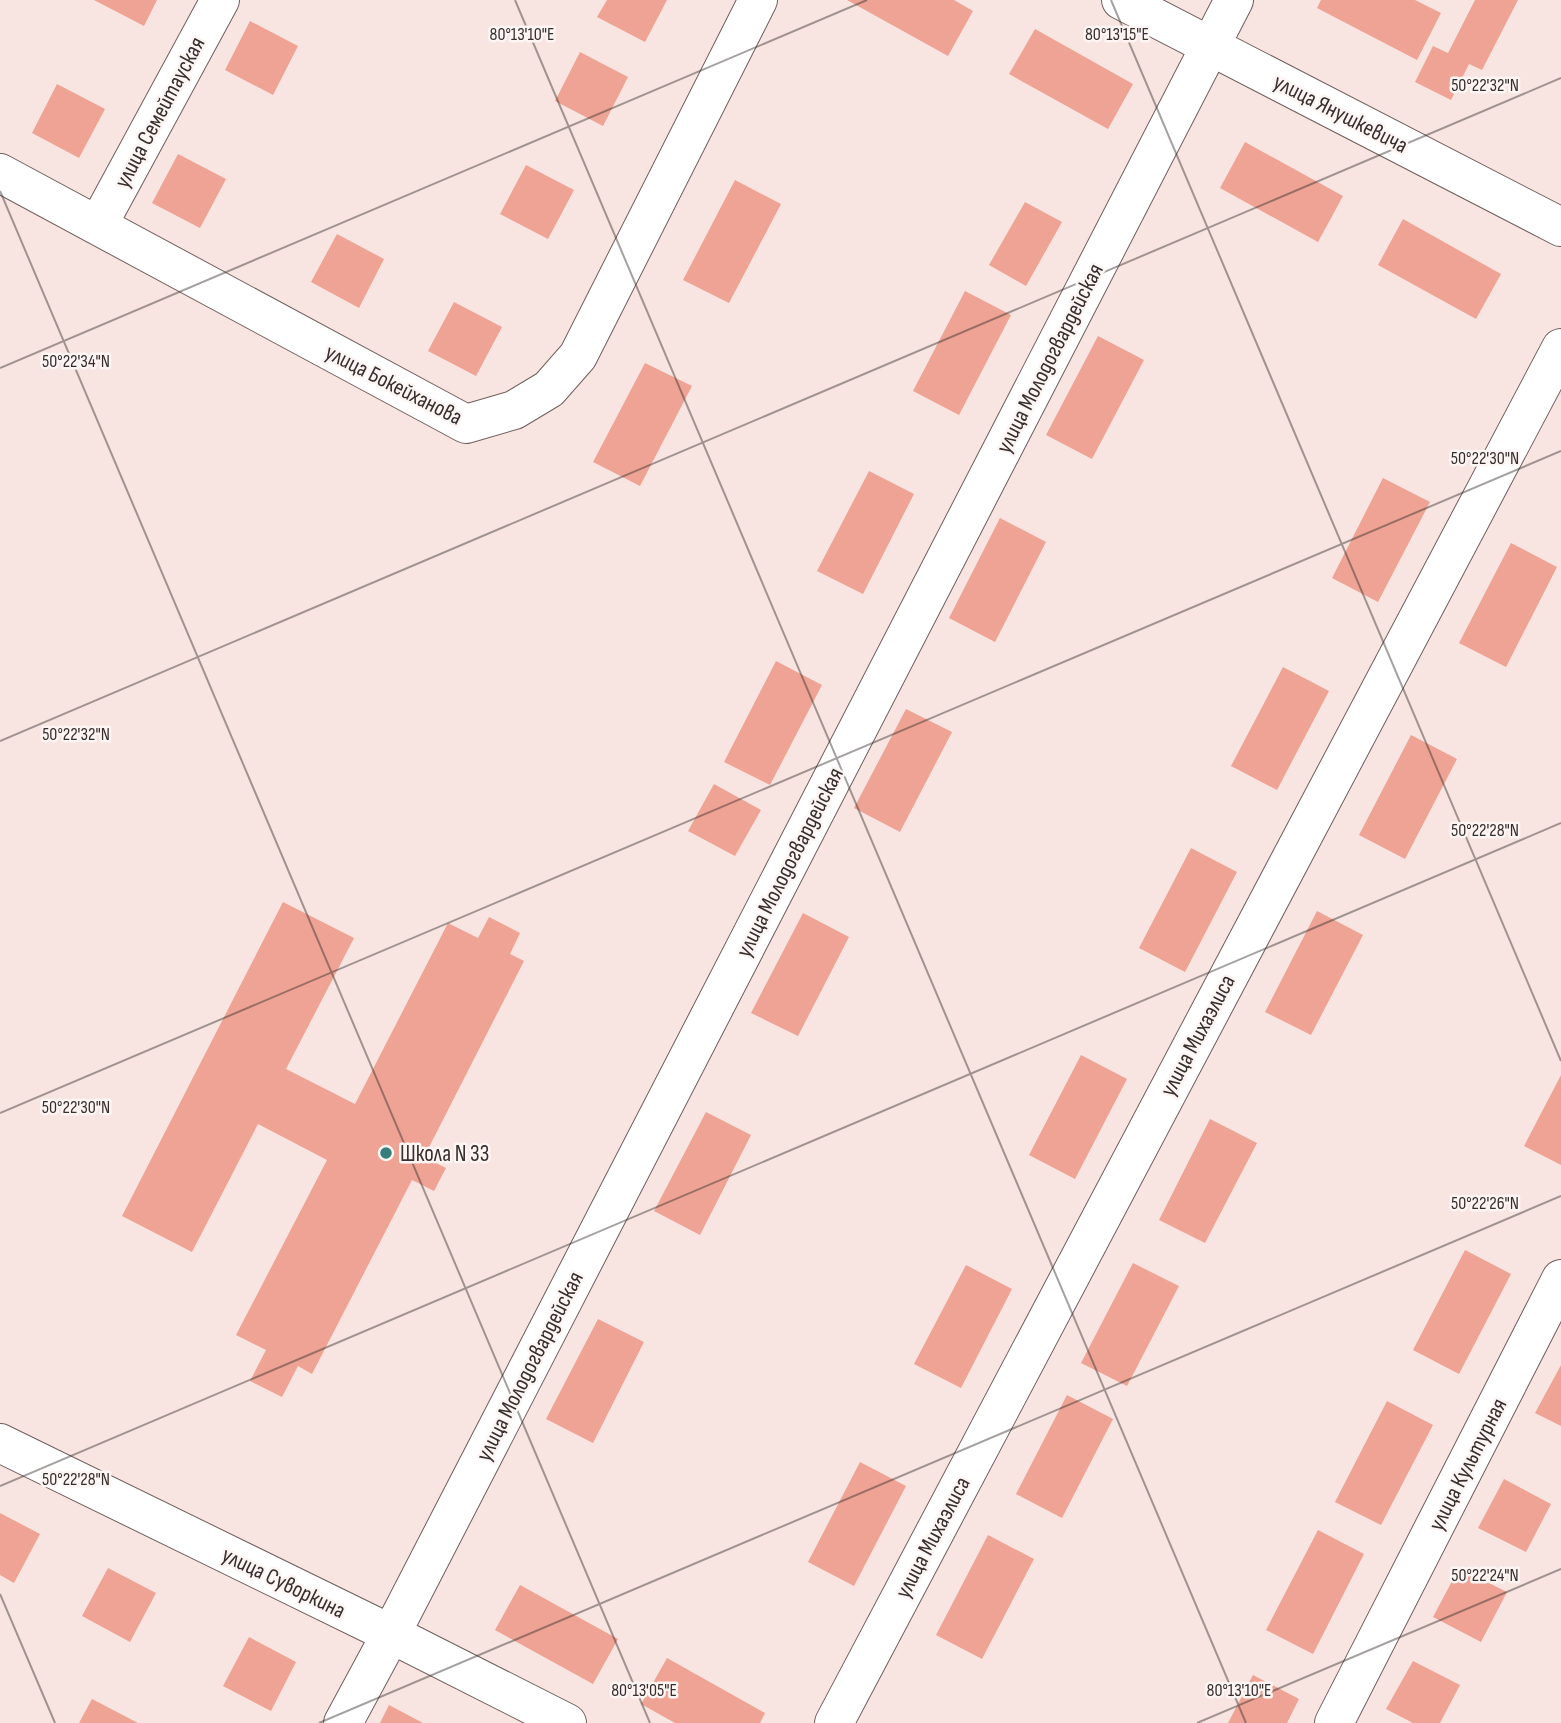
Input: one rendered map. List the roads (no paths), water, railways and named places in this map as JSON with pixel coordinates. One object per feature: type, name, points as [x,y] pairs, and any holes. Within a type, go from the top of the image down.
[{"type":"street","name":"улица Семейтауская","points":[[98,225],[220,0]]},
{"type":"street","name":"улица Бокейханова","points":[[0,173],[466,425],[514,410],[549,389],[578,356],[758,0]]},
{"type":"street","name":"улица Янушкевича","points":[[1121,0],[1561,227]]},
{"type":"street","name":"улица Молодогвардейская","points":[[343,1723],[1234,0]]},
{"type":"street","name":"улица Михаэлиса","points":[[834,1723],[1561,348]]},
{"type":"street","name":"улица Культурная","points":[[1334,1723],[1561,1279]]},
{"type":"street","name":"улица Суворкина","points":[[0,1443],[568,1723]]},
{"type":"place","name":"Школа N 33","points":[[386,1153]]}]
